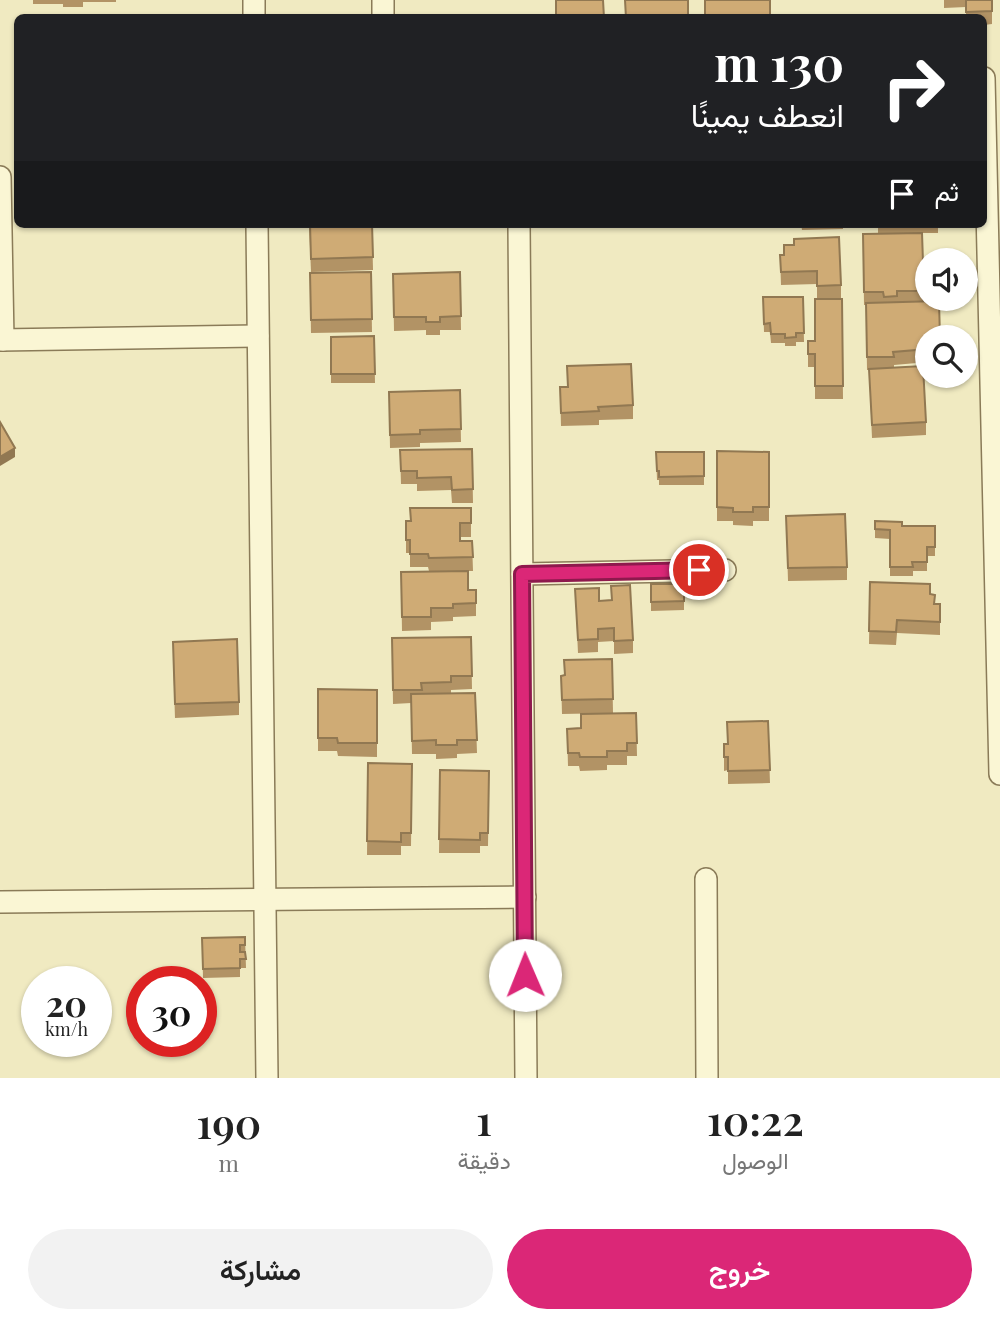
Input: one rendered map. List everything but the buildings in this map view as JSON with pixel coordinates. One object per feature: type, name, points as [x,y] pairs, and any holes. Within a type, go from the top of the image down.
[{"type":"street","points":[[0,177],[1,340],[258,336]]},
{"type":"street","points":[[987,208],[1000,774]]},
{"type":"street","points":[[257,228],[267,1078]]},
{"type":"street","points":[[519,228],[526,1078]]},
{"type":"street","points":[[522,574],[725,570]]},
{"type":"street","points":[[706,879],[706,1078]]},
{"type":"street","points":[[0,902],[525,897]]},
{"type":"route","points":[[525,975],[522,574],[699,570]]}]
